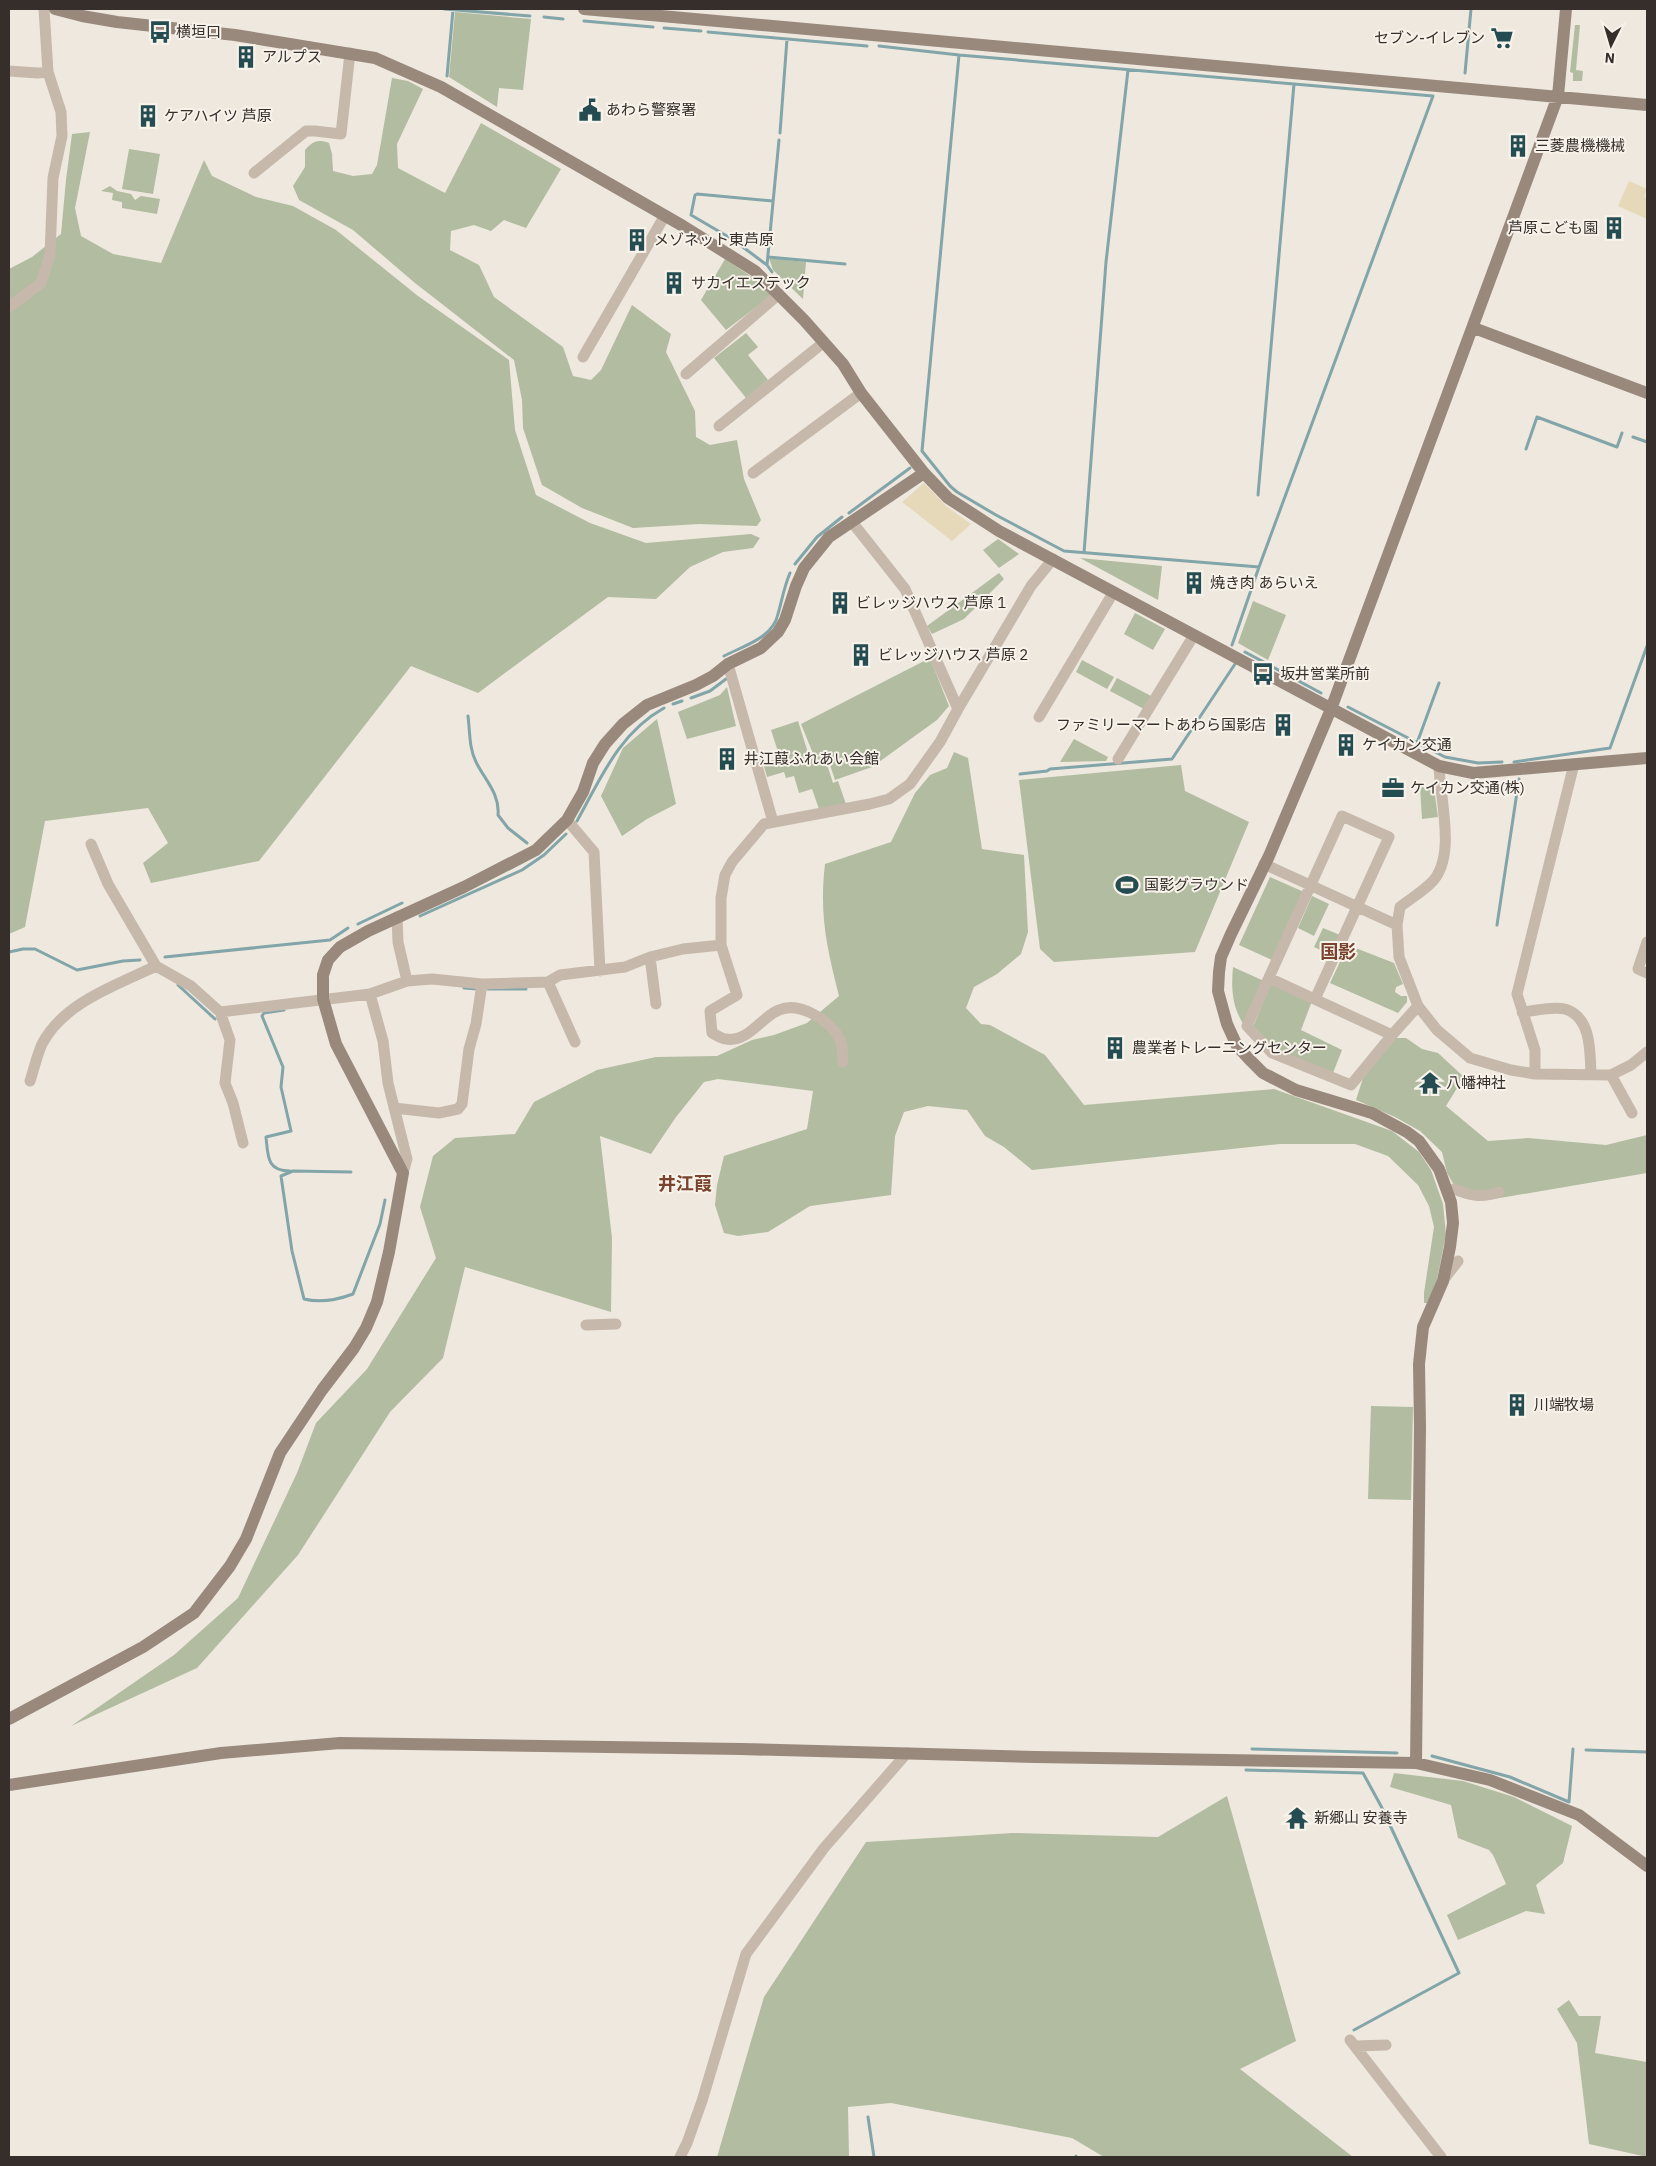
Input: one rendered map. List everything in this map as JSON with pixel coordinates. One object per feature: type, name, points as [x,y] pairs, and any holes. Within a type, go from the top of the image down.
[{"type":"street","points":[[9,307],[41,283],[50,255],[53,178],[62,136],[60,112],[48,72],[44,9]]},
{"type":"street","points":[[55,9],[117,22],[226,34],[375,58],[441,87],[749,268],[779,294],[842,364],[861,393],[924,473],[948,498],[974,516],[1113,593],[1439,766],[1473,773],[1647,758]]},
{"type":"street","points":[[584,9],[1647,105]]},
{"type":"street","points":[[1443,1281],[1453,1223],[1451,1202],[1439,1169],[1419,1141],[1389,1120],[1296,1090],[1263,1073],[1238,1046],[1227,1024],[1218,991],[1221,957],[1264,864],[1331,709],[1474,328],[1558,96],[1566,9]]},
{"type":"street","points":[[254,173],[306,132],[315,131],[341,134],[350,53]]},
{"type":"street","points":[[9,70],[38,73],[48,72]]},
{"type":"street","points":[[584,357],[664,217]]},
{"type":"street","points":[[686,374],[779,294]]},
{"type":"street","points":[[1474,328],[1647,393]]},
{"type":"street","points":[[719,426],[823,343]]},
{"type":"street","points":[[753,473],[861,393]]},
{"type":"street","points":[[403,1173],[336,1044],[323,999],[323,975],[328,960],[340,947],[359,936],[464,887],[536,850],[567,820],[583,792],[593,763],[605,744],[622,724],[647,705],[696,685],[713,676],[728,664],[762,648],[778,632],[785,620],[804,568],[829,537],[924,473]]},
{"type":"street","points":[[852,522],[905,589],[958,709]]},
{"type":"street","points":[[843,1062],[841,1041],[830,1024],[811,1013],[794,1009],[780,1009],[755,1029],[738,1037],[726,1039],[712,1033],[710,1011],[737,995],[721,944],[721,898],[725,875],[732,862],[764,824],[839,811],[889,799],[910,784],[940,742],[1031,586],[1053,559]]},
{"type":"street","points":[[1039,717],[1113,593]]},
{"type":"street","points":[[1118,759],[1194,635]]},
{"type":"street","points":[[728,664],[772,822]]},
{"type":"street","points":[[1535,1074],[1535,1050],[1517,994],[1574,764]]},
{"type":"street","points":[[1439,766],[1446,847],[1442,866],[1432,882],[1400,907],[1397,925],[1399,957],[1418,1006],[1437,1030],[1470,1058],[1511,1070],[1535,1074],[1611,1074],[1631,1065],[1647,1052]]},
{"type":"street","points":[[1315,999],[1389,837],[1342,816],[1247,1026],[1272,1054],[1351,1086],[1418,1006]]},
{"type":"street","points":[[567,820],[594,852],[600,971]]},
{"type":"street","points":[[91,844],[108,884],[156,966],[191,986],[220,1012],[230,1040],[225,1083],[233,1103],[243,1143]]},
{"type":"street","points":[[1264,864],[1397,925]]},
{"type":"street","points":[[397,917],[398,942],[407,981]]},
{"type":"street","points":[[1647,942],[1638,969],[1647,972]]},
{"type":"street","points":[[220,1012],[370,994],[407,981],[432,979],[482,984],[548,982],[560,975],[625,968],[650,957],[682,949],[721,944]]},
{"type":"street","points":[[650,957],[656,1004]]},
{"type":"street","points":[[30,1081],[42,1044],[63,1016],[93,996],[156,966]]},
{"type":"street","points":[[1269,978],[1392,1035]]},
{"type":"street","points":[[548,982],[575,1042]]},
{"type":"street","points":[[394,1108],[439,1113],[458,1109],[462,1104],[469,1049],[476,1024],[482,984]]},
{"type":"street","points":[[9,1719],[143,1647],[194,1612],[230,1566],[246,1539],[280,1453],[366,1328],[377,1302],[407,1159],[388,1083],[383,1041],[370,994]]},
{"type":"street","points":[[1522,1012],[1564,1009],[1575,1014],[1584,1025],[1590,1046],[1590,1075]]},
{"type":"street","points":[[1611,1074],[1632,1113]]},
{"type":"street","points":[[1454,1189],[1471,1196],[1484,1197],[1499,1192]]},
{"type":"street","points":[[1416,1763],[1420,1436],[1419,1364],[1423,1327],[1443,1281],[1458,1261]]},
{"type":"street","points":[[586,1325],[616,1324]]},
{"type":"street","points":[[9,1785],[221,1753],[340,1742],[1416,1763],[1490,1780],[1579,1815],[1647,1866]]},
{"type":"street","points":[[680,2157],[702,2101],[746,1954],[824,1848],[907,1753]]},
{"type":"street","points":[[1386,2045],[1353,2043],[1441,2157]]},
{"type":"green space","points":[[455,12],[531,19],[523,90],[499,88],[497,107],[449,77]]},
{"type":"green space","points":[[1575,25],[1580,25],[1576,70],[1583,71],[1582,81],[1573,81],[1573,73],[1570,72]]},
{"type":"green space","points":[[392,78],[408,81],[423,89],[397,144],[398,168],[445,193],[481,123],[561,169],[526,228],[504,220],[491,231],[474,225],[451,231],[450,250],[479,265],[494,297],[563,347],[573,376],[591,380],[601,370],[632,305],[671,334],[666,352],[695,411],[696,437],[710,445],[737,440],[744,479],[761,520],[757,526],[699,524],[633,528],[582,508],[542,485],[523,428],[522,400],[514,360],[415,283],[353,230],[299,200],[293,186],[305,167],[305,150],[316,142],[329,143],[333,171],[353,176],[372,174],[377,165]]},
{"type":"green space","points":[[90,132],[75,208],[81,236],[113,254],[161,263],[204,160],[212,176],[256,197],[293,206],[336,230],[418,296],[509,360],[515,430],[536,495],[590,523],[646,543],[751,534],[760,538],[753,548],[723,552],[690,567],[656,599],[608,597],[478,693],[411,666],[259,861],[151,883],[143,863],[168,843],[148,808],[45,821],[25,927],[9,934],[9,269],[32,257],[61,234],[72,134]]},
{"type":"green space","points":[[129,149],[160,154],[153,194],[122,189]]},
{"type":"green space","points":[[110,186],[117,191],[131,194],[135,200],[141,196],[160,199],[157,214],[122,208],[122,202],[112,200],[113,193],[101,191]]},
{"type":"green space","points":[[769,258],[806,262],[803,299],[773,270]]},
{"type":"green space","points":[[725,259],[755,279],[772,295],[726,330],[701,300]]},
{"type":"green space","points":[[746,333],[758,347],[748,355],[768,380],[746,398],[714,358]]},
{"type":"green space","points":[[998,539],[1019,554],[999,568],[983,550]]},
{"type":"green space","points":[[1080,558],[1162,566],[1158,600]]},
{"type":"green space","points":[[999,573],[1004,579],[964,619],[932,634],[927,626]]},
{"type":"green space","points":[[1253,601],[1286,615],[1268,660],[1238,643]]},
{"type":"green space","points":[[1135,613],[1165,629],[1153,650],[1124,634]]},
{"type":"green space","points":[[930,658],[949,706],[937,720],[872,767],[835,780],[826,753],[814,756],[801,724]]},
{"type":"green space","points":[[1082,660],[1114,677],[1107,689],[1076,672]]},
{"type":"green space","points":[[1117,678],[1151,696],[1144,709],[1110,691]]},
{"type":"green space","points":[[727,687],[736,726],[687,739],[678,712],[720,695]]},
{"type":"green space","points":[[657,719],[676,804],[647,819],[622,836],[601,796],[623,748]]},
{"type":"green space","points":[[798,721],[810,759],[824,755],[833,783],[838,781],[846,804],[820,812],[812,789],[799,793],[794,776],[786,778],[784,772],[767,777],[763,763],[780,758],[771,730]]},
{"type":"green space","points":[[1074,739],[1108,757],[1106,761],[1060,762]]},
{"type":"green space","points":[[954,752],[968,758],[982,849],[1024,855],[1028,932],[1021,954],[997,974],[974,987],[966,1008],[981,1024],[990,1025],[1045,1055],[1084,1105],[1274,1089],[1392,1131],[1419,1152],[1431,1170],[1443,1204],[1446,1234],[1436,1285],[1427,1303],[1424,1303],[1424,1293],[1434,1227],[1429,1206],[1418,1185],[1388,1156],[1355,1144],[1280,1144],[1032,1170],[1004,1147],[985,1136],[967,1110],[928,1106],[904,1112],[895,1136],[891,1195],[810,1206],[768,1232],[738,1236],[724,1233],[715,1205],[717,1185],[724,1156],[807,1129],[813,1091],[718,1079],[704,1082],[676,1117],[651,1154],[600,1136],[612,1238],[611,1312],[465,1267],[443,1358],[390,1412],[298,1555],[197,1668],[71,1726],[174,1655],[238,1598],[297,1473],[316,1423],[367,1369],[436,1258],[420,1207],[433,1156],[455,1138],[515,1134],[534,1102],[597,1070],[656,1057],[717,1056],[752,1040],[774,1035],[807,1023],[839,996],[825,931],[823,882],[825,864],[891,842],[915,793],[930,775],[947,768]]},
{"type":"green space","name":"国影グラウンド","points":[[1181,765],[1185,791],[1249,822],[1195,952],[1054,962],[1040,949],[1019,780]]},
{"type":"green space","points":[[1420,787],[1434,788],[1438,817],[1422,819]]},
{"type":"green space","points":[[1270,877],[1304,892],[1272,960],[1239,945]]},
{"type":"green space","points":[[1312,896],[1329,904],[1314,936],[1298,928]]},
{"type":"green space","points":[[1323,928],[1340,935],[1331,955],[1314,947]]},
{"type":"green space","points":[[1348,945],[1394,963],[1403,984],[1396,987],[1395,992],[1401,996],[1407,996],[1407,1002],[1398,1013],[1330,983]]},
{"type":"green space","points":[[1233,967],[1264,981],[1244,1025],[1233,997]]},
{"type":"green space","points":[[1271,983],[1312,1001],[1301,1030],[1342,1050],[1333,1073],[1275,1050],[1253,1027]]},
{"type":"green space","points":[[1396,1038],[1406,1038],[1422,1049],[1438,1053],[1464,1077],[1446,1106],[1488,1141],[1528,1138],[1606,1145],[1647,1135],[1647,1173],[1488,1200],[1454,1185],[1447,1173],[1442,1152],[1420,1131],[1395,1117],[1356,1100],[1363,1078]]},
{"type":"green space","points":[[1371,1406],[1413,1407],[1411,1500],[1368,1499]]},
{"type":"green space","points":[[1394,1773],[1463,1781],[1514,1797],[1572,1826],[1563,1863],[1536,1885],[1545,1914],[1526,1911],[1458,1940],[1447,1915],[1506,1884],[1489,1850],[1458,1838],[1451,1805],[1390,1787]]},
{"type":"green space","points":[[1227,1796],[1296,2041],[1240,2069],[1353,2157],[1104,2157],[1072,2138],[891,2103],[848,2107],[849,2157],[717,2157],[764,1997],[866,1842],[1013,1833],[1158,1837]]},
{"type":"green space","points":[[1569,2000],[1579,2016],[1601,2016],[1595,2053],[1647,2062],[1647,2157],[1589,2144],[1577,2043],[1557,2009]]},
{"type":"sand","points":[[1629,181],[1647,189],[1644,197],[1647,198],[1647,219],[1618,206]]},
{"type":"sand","points":[[924,483],[946,506],[971,524],[952,541],[902,502]]},
{"type":"waterway","points":[[444,9],[530,16]]},
{"type":"waterway","points":[[1465,73],[1471,9]]},
{"type":"waterway","points":[[447,76],[453,10]]},
{"type":"waterway","points":[[544,17],[563,19]]},
{"type":"waterway","points":[[584,21],[653,27]]},
{"type":"waterway","points":[[664,28],[701,31]]},
{"type":"waterway","points":[[708,32],[867,46]]},
{"type":"waterway","points":[[780,133],[787,39]]},
{"type":"waterway","points":[[879,46],[959,55]]},
{"type":"waterway","points":[[1232,645],[1259,567],[1064,551],[957,492],[922,451],[959,55],[1294,84],[1258,495]]},
{"type":"waterway","points":[[1084,553],[1106,262],[1128,70]]},
{"type":"waterway","points":[[1259,567],[1433,96],[1294,84]]},
{"type":"waterway","points":[[772,272],[767,265],[779,140]]},
{"type":"waterway","points":[[767,265],[732,239],[691,215],[695,195],[697,194],[773,201]]},
{"type":"waterway","points":[[768,257],[845,264]]},
{"type":"waterway","points":[[1526,449],[1537,417],[1617,447],[1622,433]]},
{"type":"waterway","points":[[1633,437],[1647,442]]},
{"type":"waterway","points":[[849,513],[910,468]]},
{"type":"waterway","points":[[795,564],[817,537],[842,517]]},
{"type":"waterway","points":[[724,656],[748,645],[770,629],[778,614],[790,573]]},
{"type":"waterway","points":[[1514,762],[1610,748],[1647,646]]},
{"type":"waterway","points":[[1245,652],[1321,693]]},
{"type":"waterway","points":[[1020,774],[1050,769],[1172,759],[1235,664]]},
{"type":"waterway","points":[[691,698],[710,691],[726,679]]},
{"type":"waterway","points":[[1417,743],[1439,683]]},
{"type":"waterway","points":[[673,704],[682,701]]},
{"type":"waterway","points":[[1348,707],[1445,757],[1478,763],[1502,762]]},
{"type":"waterway","points":[[577,821],[603,773],[623,743],[648,718],[664,708]]},
{"type":"waterway","points":[[468,716],[474,757],[497,800],[498,815],[508,828],[527,843]]},
{"type":"waterway","points":[[1497,925],[1519,779]]},
{"type":"waterway","points":[[420,916],[522,870],[544,855],[566,834]]},
{"type":"waterway","points":[[358,924],[402,903]]},
{"type":"waterway","points":[[165,957],[330,940],[348,928]]},
{"type":"waterway","points":[[9,952],[35,949],[77,970],[123,961],[140,960]]},
{"type":"waterway","points":[[178,985],[215,1019]]},
{"type":"waterway","points":[[464,988],[477,989]]},
{"type":"waterway","points":[[488,989],[526,989]]},
{"type":"waterway","points":[[284,1010],[264,1013],[262,1016],[283,1067],[281,1087],[291,1131],[266,1137],[270,1162],[277,1168],[290,1171]]},
{"type":"waterway","points":[[351,1172],[293,1171],[281,1176],[292,1251],[304,1299],[328,1300],[353,1294],[380,1224],[385,1200]]},
{"type":"waterway","points":[[1252,1749],[1397,1753]]},
{"type":"waterway","points":[[1432,1756],[1510,1777],[1569,1802],[1573,1749]]},
{"type":"waterway","points":[[1586,1750],[1647,1752]]},
{"type":"waterway","points":[[1246,1770],[1363,1773],[1381,1806],[1459,1973],[1354,2030]]},
{"type":"waterway","points":[[868,2117],[874,2157]]},
{"type":"place","name":"横垣口","points":[[160,32]]},
{"type":"place","name":"セブン-イレブン","points":[[1502,38]]},
{"type":"place","name":"アルプス","points":[[246,57]]},
{"type":"place","name":"あわら警察署","points":[[590,110]]},
{"type":"place","name":"ケアハイツ 芦原","points":[[148,116]]},
{"type":"place","name":"三菱農機機械","points":[[1518,146]]},
{"type":"place","name":"芦原こども園","points":[[1614,228]]},
{"type":"place","name":"メゾネット東芦原","points":[[637,240]]},
{"type":"place","name":"サカイエステック","points":[[674,283]]},
{"type":"place","name":"焼き肉 あらいえ","points":[[1194,583]]},
{"type":"place","name":"ビレッジハウス 芦原 1","points":[[840,603]]},
{"type":"place","name":"ビレッジハウス 芦原 2","points":[[861,655]]},
{"type":"place","name":"坂井営業所前","points":[[1263,674]]},
{"type":"place","name":"ファミリーマートあわら国影店","points":[[1283,725]]},
{"type":"place","name":"ケイカン交通","points":[[1346,745]]},
{"type":"place","name":"井江葭ふれあい会館","points":[[727,759]]},
{"type":"place","name":"ケイカン交通(株)","points":[[1393,788]]},
{"type":"place","name":"国影グラウンド","points":[[1127,885]]},
{"type":"place","name":"農業者トレーニングセンター","points":[[1115,1048]]},
{"type":"place","name":"八幡神社","points":[[1430,1083]]},
{"type":"place","name":"川端牧場","points":[[1517,1405]]},
{"type":"place","name":"新郷山 安養寺","points":[[1297,1818]]},
{"type":"district","name":"国影","points":[[1338,952]]},
{"type":"district","name":"井江葭","points":[[685,1184]]}]
